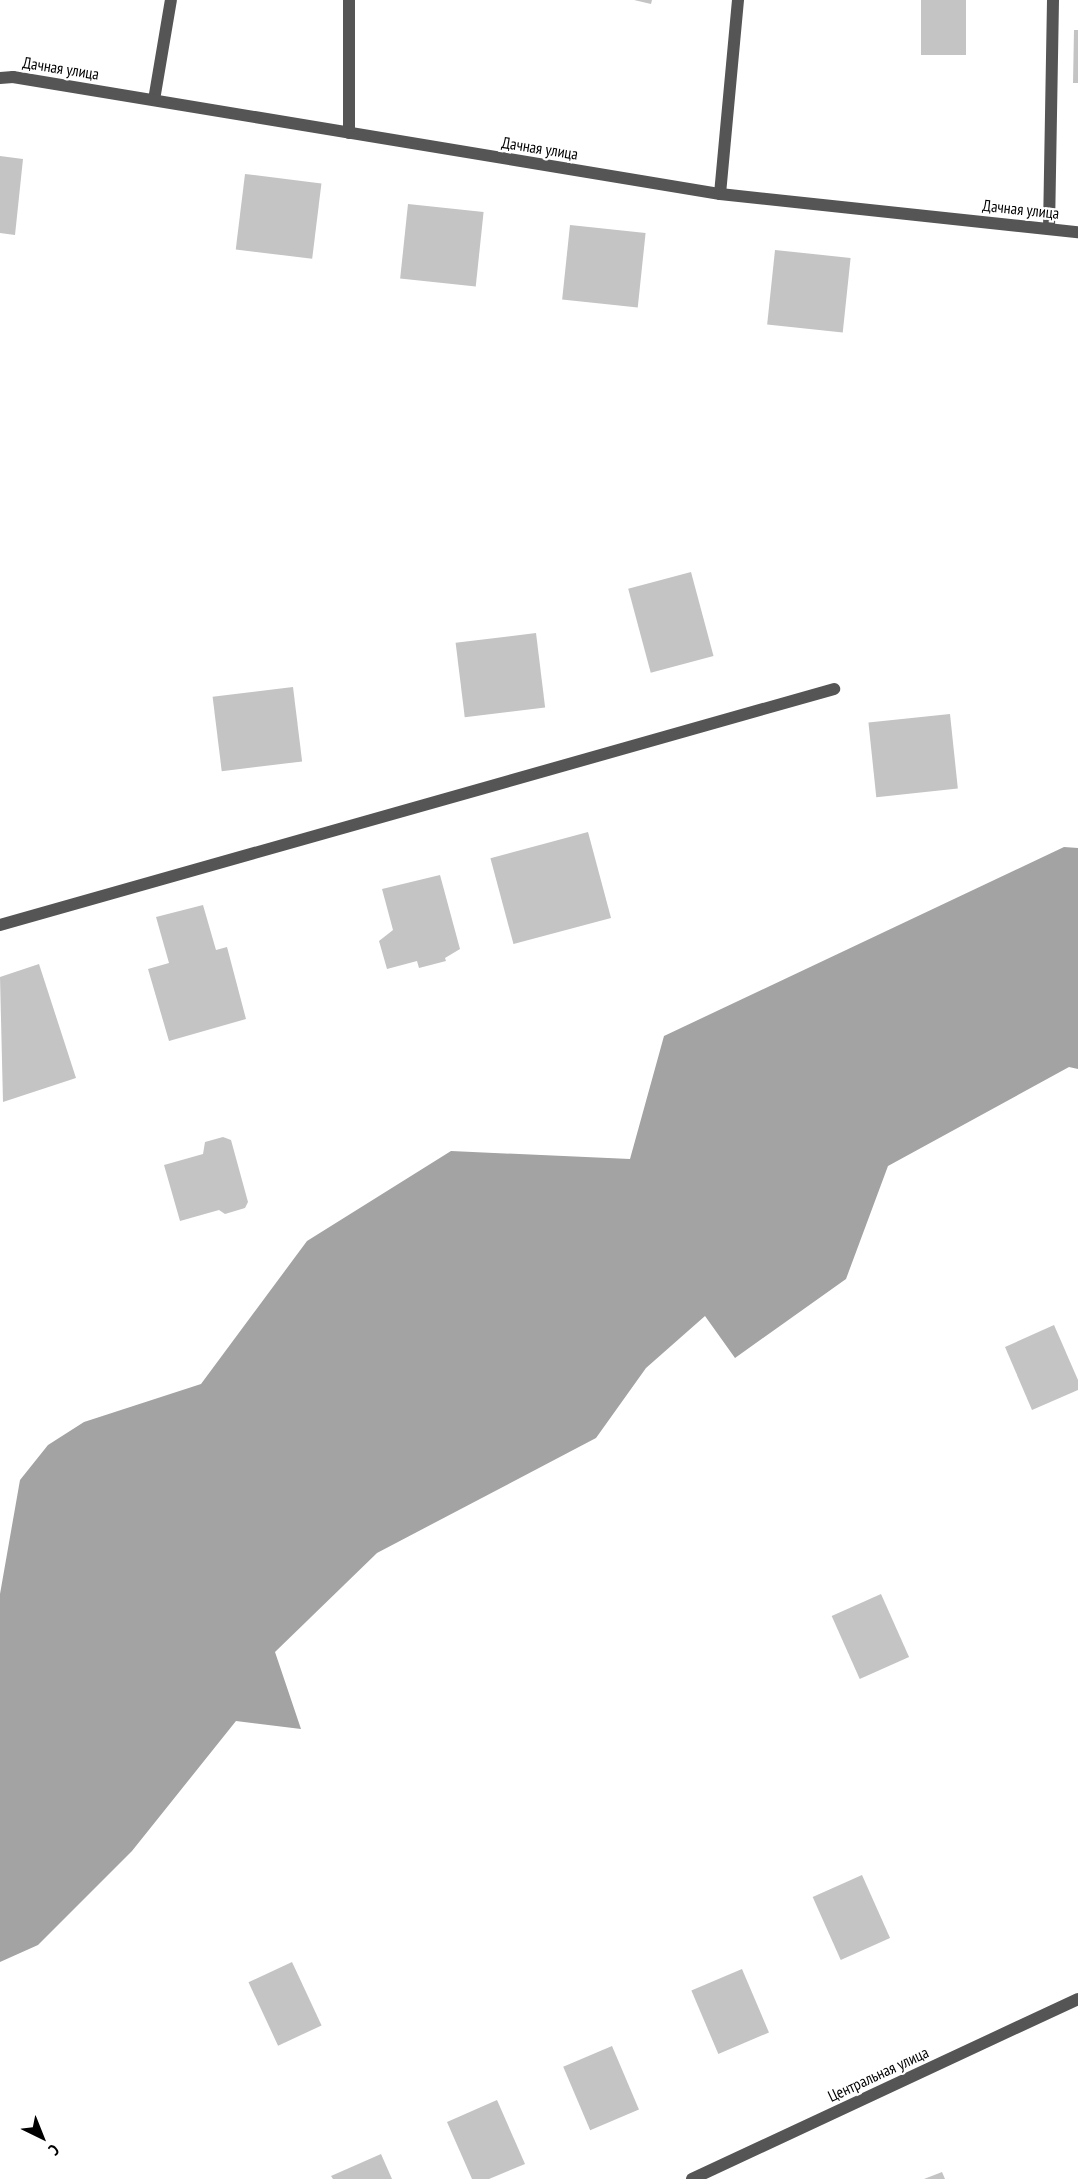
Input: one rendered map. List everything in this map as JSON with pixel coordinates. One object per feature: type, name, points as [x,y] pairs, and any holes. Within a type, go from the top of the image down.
[{"type":"street","points":[[154,100],[171,0]]},
{"type":"street","points":[[349,0],[349,133]]},
{"type":"street","points":[[720,194],[738,0]]},
{"type":"street","points":[[1049,229],[1053,0]]},
{"type":"street","name":"Дачная улица","points":[[0,78],[13,77],[720,194],[1078,232]]},
{"type":"street","points":[[0,925],[834,689]]},
{"type":"street","name":"Центральная улица","points":[[692,2179],[1078,1999]]},
{"type":"shaded area","points":[[1064,847],[1078,848],[1078,1069],[1069,1067],[888,1166],[846,1279],[735,1358],[705,1316],[646,1368],[596,1438],[377,1553],[275,1652],[301,1729],[236,1721],[132,1851],[38,1945],[0,1962],[0,1594],[20,1480],[48,1445],[84,1422],[201,1384],[307,1241],[451,1151],[630,1159],[664,1036]]},
{"type":"building","points":[[634,0],[652,0],[651,4]]},
{"type":"building","points":[[921,0],[966,0],[966,55],[921,55]]},
{"type":"building","points":[[1074,30],[1078,30],[1078,83],[1073,83]]},
{"type":"building","points":[[0,156],[23,159],[15,235],[0,233]]},
{"type":"building","points":[[245,174],[321,183],[312,259],[236,249]]},
{"type":"building","points":[[408,204],[484,212],[476,287],[400,279]]},
{"type":"building","points":[[570,225],[646,233],[638,308],[562,300]]},
{"type":"building","points":[[775,250],[851,258],[843,333],[767,325]]},
{"type":"building","points":[[691,572],[714,656],[651,673],[628,589]]},
{"type":"building","points":[[536,633],[545,707],[465,717],[456,643]]},
{"type":"building","points":[[293,687],[302,761],[222,771],[213,697]]},
{"type":"building","points":[[950,714],[958,789],[876,797],[868,723]]},
{"type":"building","points":[[588,832],[611,918],[513,944],[490,858]]},
{"type":"building","points":[[440,875],[460,949],[445,958],[446,961],[419,968],[417,961],[387,969],[379,941],[393,930],[382,889]]},
{"type":"building","points":[[203,905],[216,950],[227,947],[246,1019],[169,1041],[148,969],[169,963],[156,917]]},
{"type":"building","points":[[39,964],[76,1078],[3,1102],[0,977]]},
{"type":"building","points":[[223,1137],[231,1140],[248,1202],[245,1208],[225,1214],[219,1210],[180,1221],[164,1165],[203,1154],[205,1142]]},
{"type":"building","points":[[1054,1325],[1078,1380],[1078,1390],[1032,1410],[1005,1347]]},
{"type":"building","points":[[881,1594],[909,1657],[860,1679],[832,1616]]},
{"type":"building","points":[[862,1875],[890,1938],[841,1960],[813,1897]]},
{"type":"building","points":[[292,1962],[322,2025],[278,2046],[248,1982]]},
{"type":"building","points":[[742,1969],[769,2033],[718,2054],[691,1990]]},
{"type":"building","points":[[612,2046],[639,2110],[590,2130],[563,2067]]},
{"type":"building","points":[[497,2100],[525,2164],[489,2179],[472,2179],[447,2122]]},
{"type":"building","points":[[381,2154],[392,2179],[333,2179],[331,2176]]},
{"type":"building","points":[[942,2172],[945,2179],[924,2179]]}]
